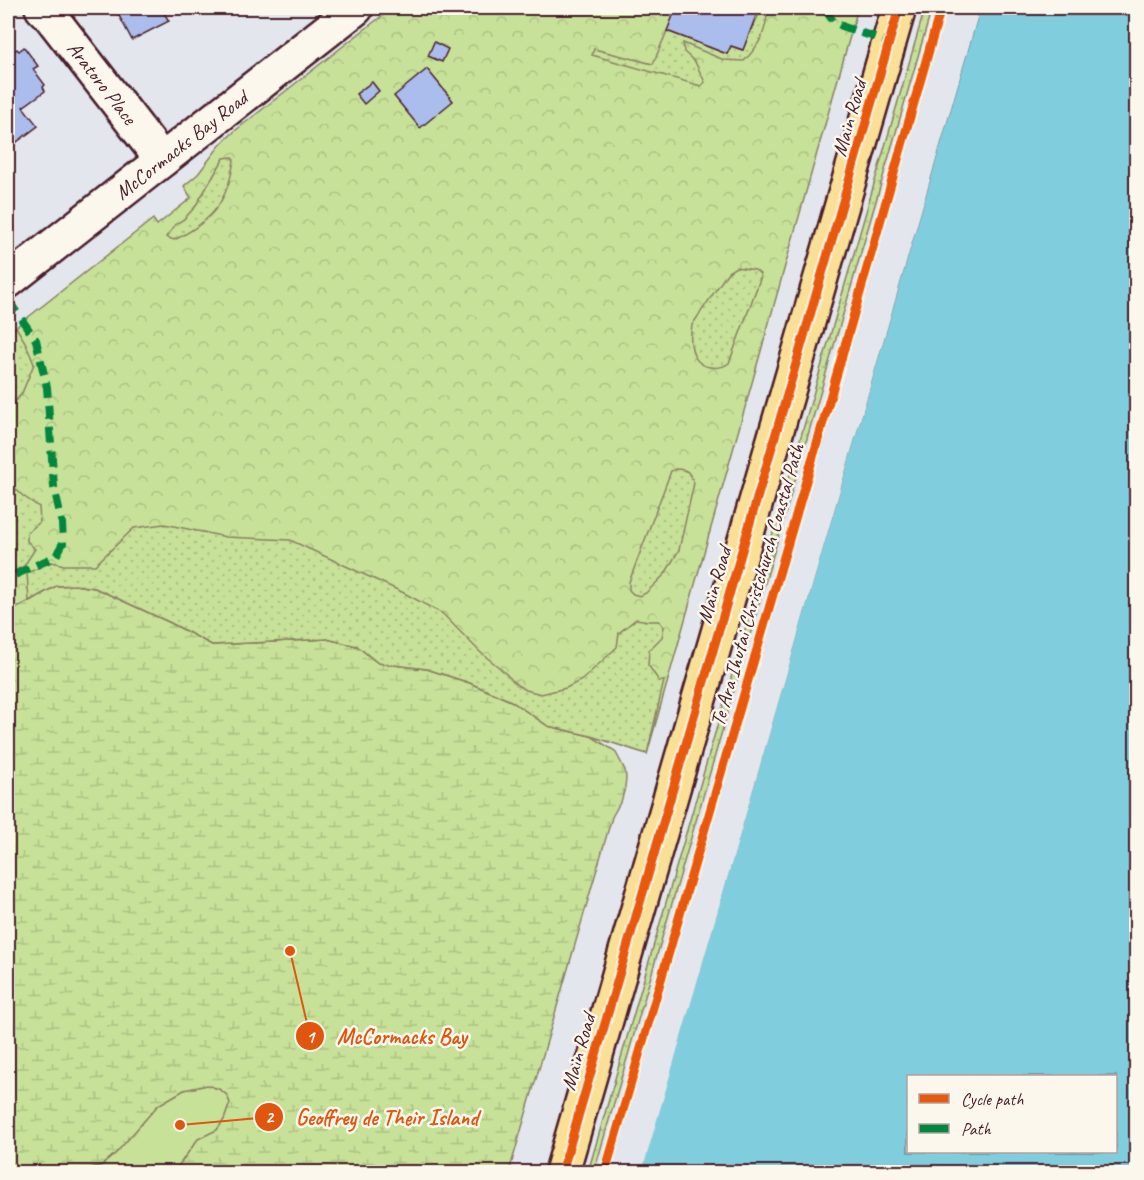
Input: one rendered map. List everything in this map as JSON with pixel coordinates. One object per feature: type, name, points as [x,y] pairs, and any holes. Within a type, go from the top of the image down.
[{"type":"main road","name":"Main Road","points":[[562,1173],[899,8]]},
{"type":"street","name":"Aratoro Place","points":[[42,8],[162,160]]},
{"type":"street","name":"McCormacks Bay Road","points":[[8,281],[356,8]]},
{"type":"green space","points":[[392,8],[858,8],[647,754],[591,736],[548,726],[511,701],[470,683],[427,669],[378,663],[357,646],[327,639],[212,645],[171,623],[95,588],[75,585],[56,586],[8,613],[8,333],[153,219],[157,225],[191,198],[184,186],[198,174],[221,144]]},
{"type":"green space","points":[[762,8],[768,8],[764,30],[759,43],[744,61],[724,60],[683,43],[684,52],[695,62],[705,82],[701,86],[592,55],[594,49],[653,64],[667,31],[727,54],[731,46],[742,50]]},
{"type":"green space","points":[[925,8],[932,8],[594,1172],[588,1172]]},
{"type":"green space","points":[[232,157],[234,160],[228,186],[217,207],[201,224],[181,237],[174,240],[166,237],[176,224],[195,207],[224,158]]},
{"type":"green space","points":[[736,267],[755,270],[760,274],[760,279],[729,363],[720,367],[703,365],[692,351],[692,325],[728,272]]},
{"type":"green space","points":[[16,327],[34,364],[22,393],[8,411],[8,333]]},
{"type":"green space","points":[[675,469],[688,472],[694,483],[679,550],[665,574],[646,593],[640,596],[633,594],[629,590],[629,582],[671,471]]},
{"type":"green space","points":[[8,482],[39,507],[40,522],[27,533],[27,541],[35,549],[24,566],[8,574]]},
{"type":"green space","points":[[164,524],[226,537],[290,540],[404,593],[443,614],[480,652],[517,685],[541,694],[566,688],[582,680],[617,647],[619,633],[636,619],[659,621],[664,627],[662,637],[649,650],[648,665],[659,681],[664,681],[647,754],[591,736],[548,726],[511,701],[470,683],[427,669],[378,663],[357,646],[327,639],[212,645],[171,623],[95,588],[75,585],[56,586],[29,601],[27,573],[52,562],[64,565],[95,565],[134,528]]},
{"type":"green space","points":[[75,585],[95,588],[171,623],[212,645],[327,639],[357,646],[378,663],[427,669],[470,683],[511,701],[548,726],[591,736],[615,751],[625,770],[626,778],[622,799],[612,817],[509,1172],[174,1172],[198,1139],[217,1130],[224,1120],[230,1103],[227,1095],[207,1085],[184,1090],[158,1105],[116,1153],[102,1165],[74,1172],[8,1172],[8,613],[56,586]]},
{"type":"green space","points":[[207,1085],[227,1095],[230,1103],[224,1120],[217,1130],[198,1139],[174,1172],[74,1172],[102,1165],[116,1153],[158,1105],[184,1090]]},
{"type":"water","points":[[980,8],[1136,8],[1136,1172],[641,1172]]},
{"type":"pier","points":[[977,8],[980,8],[642,1172],[638,1172]]},
{"type":"building","points":[[115,8],[161,8],[169,21],[132,40]]},
{"type":"building","points":[[676,8],[759,8],[743,50],[731,46],[727,54],[667,31]]},
{"type":"building","points":[[434,42],[448,49],[442,62],[428,56]]},
{"type":"building","points":[[24,47],[38,66],[33,69],[45,85],[43,87],[45,91],[23,107],[38,126],[10,147],[8,143],[8,56]]},
{"type":"building","points":[[427,69],[453,101],[420,128],[394,96]]},
{"type":"building","points":[[372,82],[379,91],[364,104],[356,94]]},
{"type":"marked path","points":[[824,8],[833,21],[844,27],[889,42]]},
{"type":"marked path","points":[[8,300],[36,340],[47,387],[54,487],[62,523],[63,543],[56,556],[8,578]]},
{"type":"cycle path","name":"Te Ara Ihutai Christchurch Coastal Path","points":[[562,1172],[899,8]]},
{"type":"cycle path","name":"Te Ara Ihutai Christchurch Coastal Path","points":[[605,1172],[941,8]]},
{"type":"place","name":"McCormacks Bay","points":[[290,951]]},
{"type":"place","name":"Geoffrey de Their Island","points":[[180,1125]]}]
